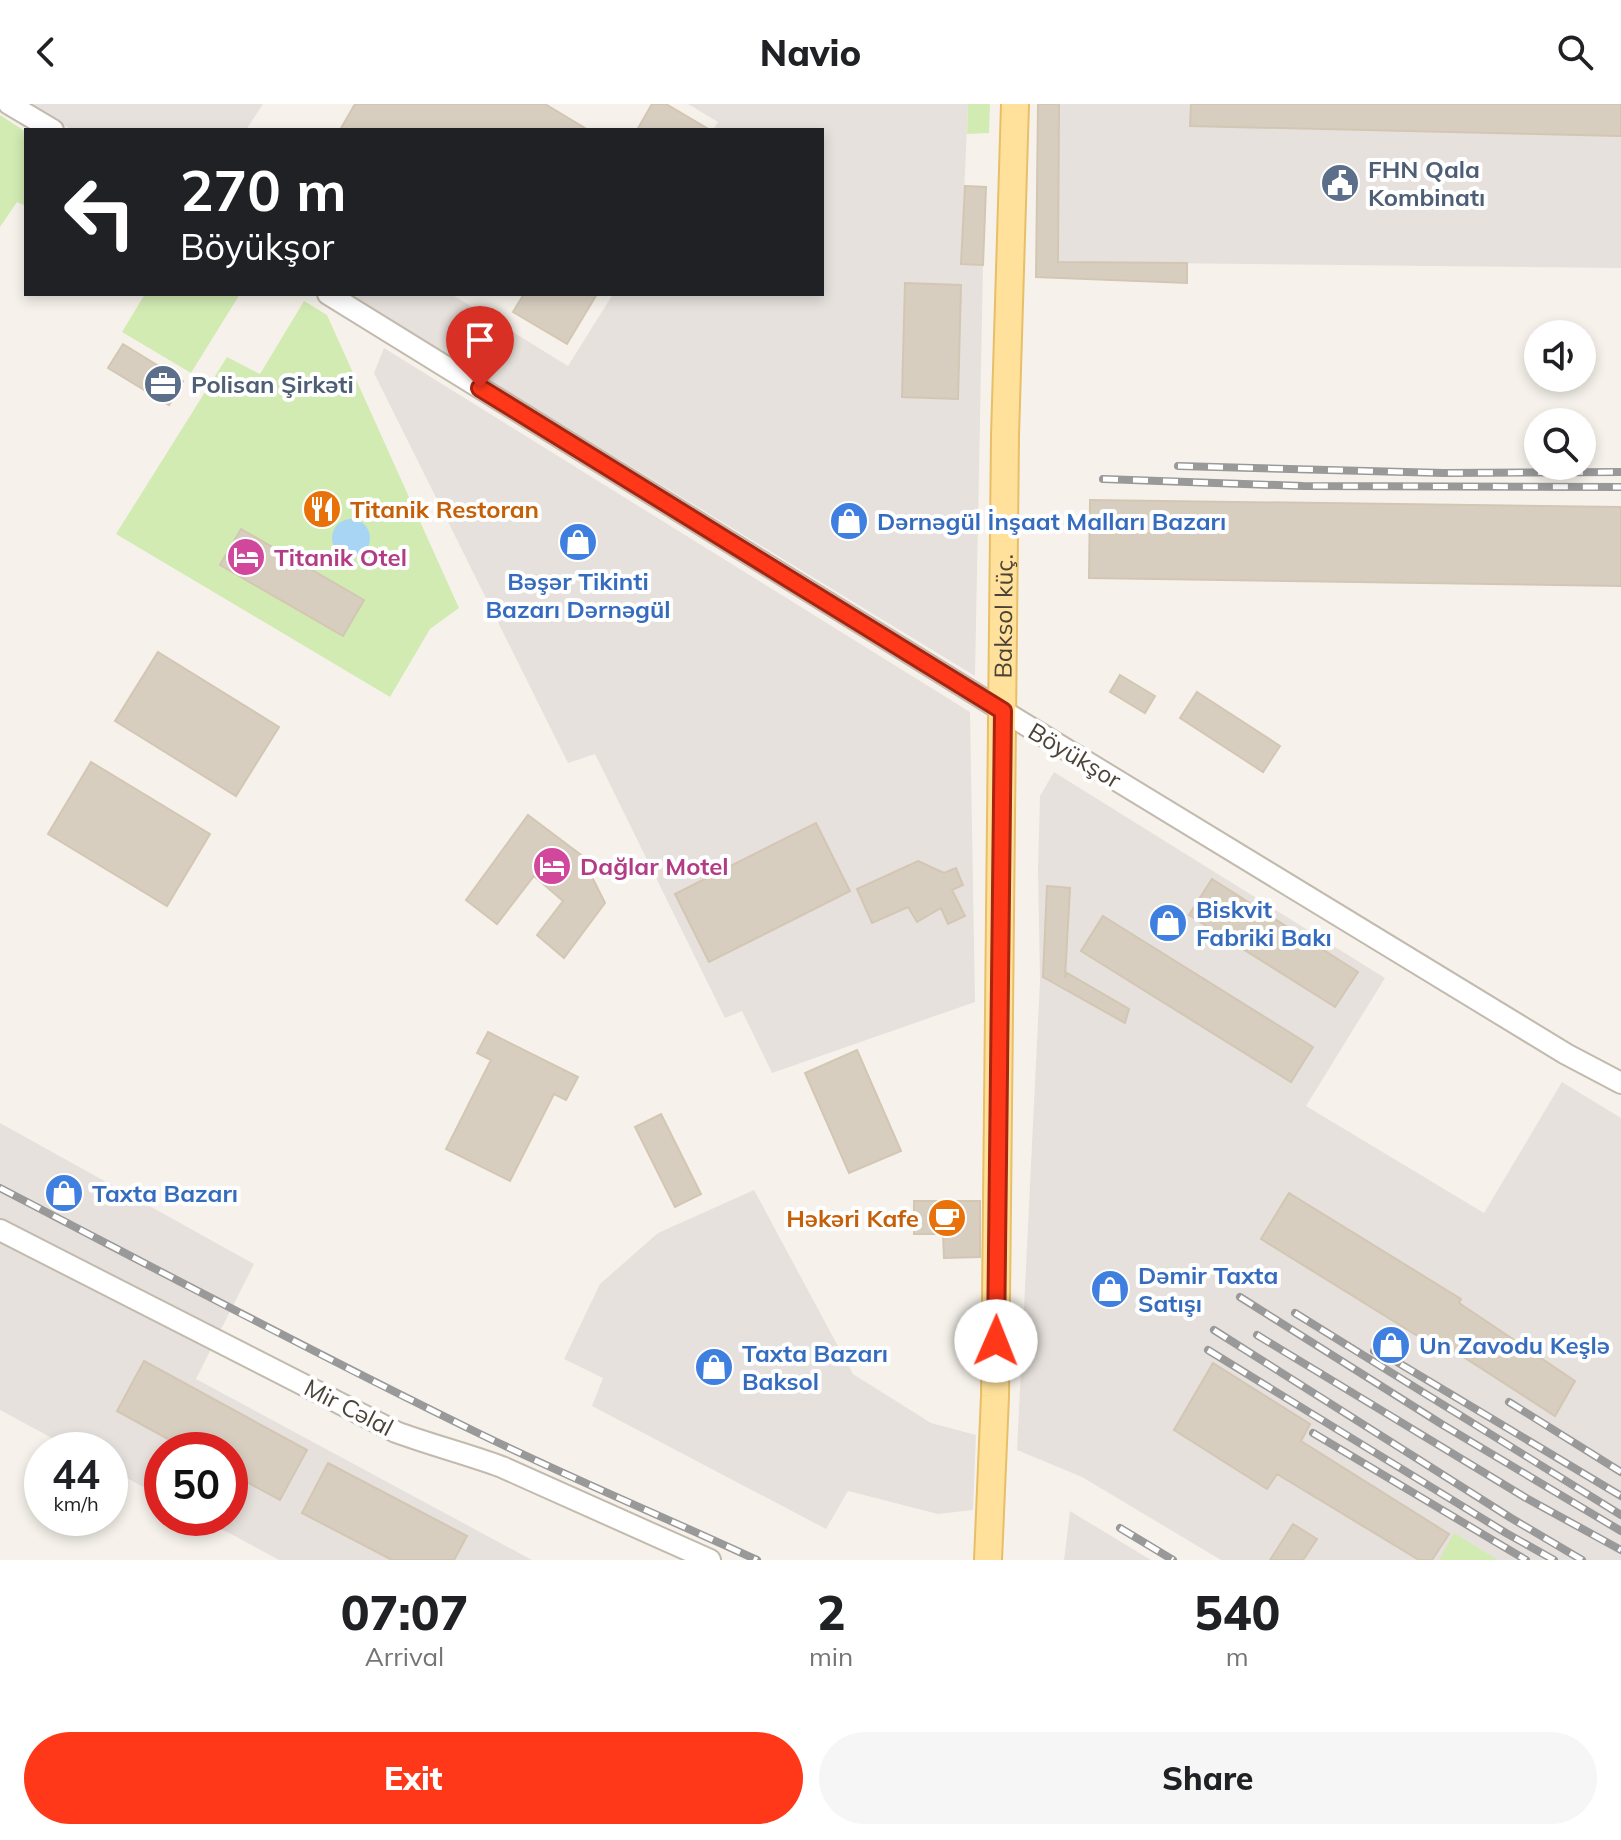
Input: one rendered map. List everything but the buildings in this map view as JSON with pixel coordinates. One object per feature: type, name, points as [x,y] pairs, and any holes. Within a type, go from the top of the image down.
[{"type":"main road","name":"Baksol küç.","points":[[988,1560],[995,1411],[1005,436],[1015,104]]},
{"type":"street","points":[[9,104],[50,128]]},
{"type":"street","name":"Böyükşor","points":[[331,296],[1003,711],[1566,1054],[1621,1083]]},
{"type":"street","name":"Mir Cəlal","points":[[0,1230],[396,1432],[502,1467],[710,1560]]},
{"type":"shaded area","points":[[29,104],[263,104],[247,128],[69,128]]},
{"type":"shaded area","name":"Dərnəgül İnşaat Malları Bazarı","points":[[688,104],[968,104],[961,263],[983,265],[975,676],[351,296],[454,296],[568,366],[612,296],[824,296],[824,128],[714,128],[718,122]]},
{"type":"shaded area","name":"FHN Qala Kombinatı","points":[[1059,104],[1621,104],[1621,268],[1058,262]]},
{"type":"shaded area","name":"Bəşər Tikinti Bazarı Dərnəgül","points":[[384,348],[970,712],[975,1002],[772,1073],[742,1011],[725,1018],[595,754],[568,763],[374,373]]},
{"type":"shaded area","points":[[1054,772],[1385,978],[1306,1106],[1484,1213],[1562,1082],[1621,1118],[1621,1560],[1221,1560],[1082,1477],[1017,1450],[1040,981],[1040,796]]},
{"type":"shaded area","points":[[0,1123],[254,1264],[196,1379],[532,1560],[279,1560],[234,1536],[248,1536],[248,1432],[144,1432],[144,1487],[128,1479],[128,1432],[41,1432],[0,1410]]},
{"type":"shaded area","name":"Taxta Bazarı Baksol","points":[[754,1190],[853,1374],[931,1423],[976,1435],[973,1510],[938,1514],[848,1491],[826,1529],[592,1406],[603,1378],[564,1359],[600,1284],[658,1233]]},
{"type":"shaded area","points":[[1070,1511],[1151,1560],[1064,1560]]},
{"type":"green space","points":[[968,104],[990,104],[989,133],[967,134]]},
{"type":"green space","points":[[0,115],[24,131],[24,205],[17,202],[0,227]]},
{"type":"green space","points":[[144,296],[239,296],[191,373],[122,332]]},
{"type":"green space","points":[[304,301],[327,315],[459,608],[430,629],[390,697],[116,534],[227,357],[260,374]]},
{"type":"green space","points":[[1454,1533],[1498,1560],[1439,1560]]},
{"type":"water","points":[[351,519],[364,525],[370,538],[364,551],[351,557],[338,551],[332,538],[338,525]]},
{"type":"railway","points":[[1178,466],[1444,473],[1621,472]]},
{"type":"railway","points":[[1103,479],[1303,486],[1621,487]]},
{"type":"railway","points":[[0,1188],[476,1432],[757,1560]]},
{"type":"railway","points":[[1240,1297],[1443,1425],[1621,1531]]},
{"type":"railway","points":[[1295,1313],[1621,1515]]},
{"type":"railway","points":[[1214,1330],[1582,1560]]},
{"type":"railway","points":[[1257,1335],[1526,1498],[1621,1550]]},
{"type":"railway","points":[[1208,1350],[1554,1560]]},
{"type":"railway","points":[[1374,1351],[1621,1496]]},
{"type":"railway","points":[[1509,1402],[1621,1472]]},
{"type":"railway","points":[[1313,1433],[1526,1560]]},
{"type":"railway","points":[[1120,1528],[1173,1560]]},
{"type":"place","name":"FHN Qala Kombinatı","points":[[1340,183]]},
{"type":"place","name":"Polisan Şirkəti","points":[[163,384]]},
{"type":"place","name":"Titanik Restoran","points":[[322,509]]},
{"type":"place","name":"Dərnəgül İnşaat Malları Bazarı","points":[[849,521]]},
{"type":"place","name":"Bəşər Tikinti Bazarı Dərnəgül","points":[[578,542]]},
{"type":"place","name":"Titanik Otel","points":[[246,557]]},
{"type":"place","name":"Dağlar Motel","points":[[552,866]]},
{"type":"place","name":"Biskvit Fabriki Bakı","points":[[1168,923]]},
{"type":"place","name":"Taxta Bazarı","points":[[64,1193]]},
{"type":"place","name":"Həkəri Kafe","points":[[947,1218]]},
{"type":"place","name":"Dəmir Taxta Satışı","points":[[1110,1289]]},
{"type":"place","name":"Un Zavodu Keşlə","points":[[1391,1345]]},
{"type":"place","name":"Taxta Bazarı Baksol","points":[[714,1367]]},
{"type":"route","points":[[480,388],[1003,711],[996,1341]]}]
